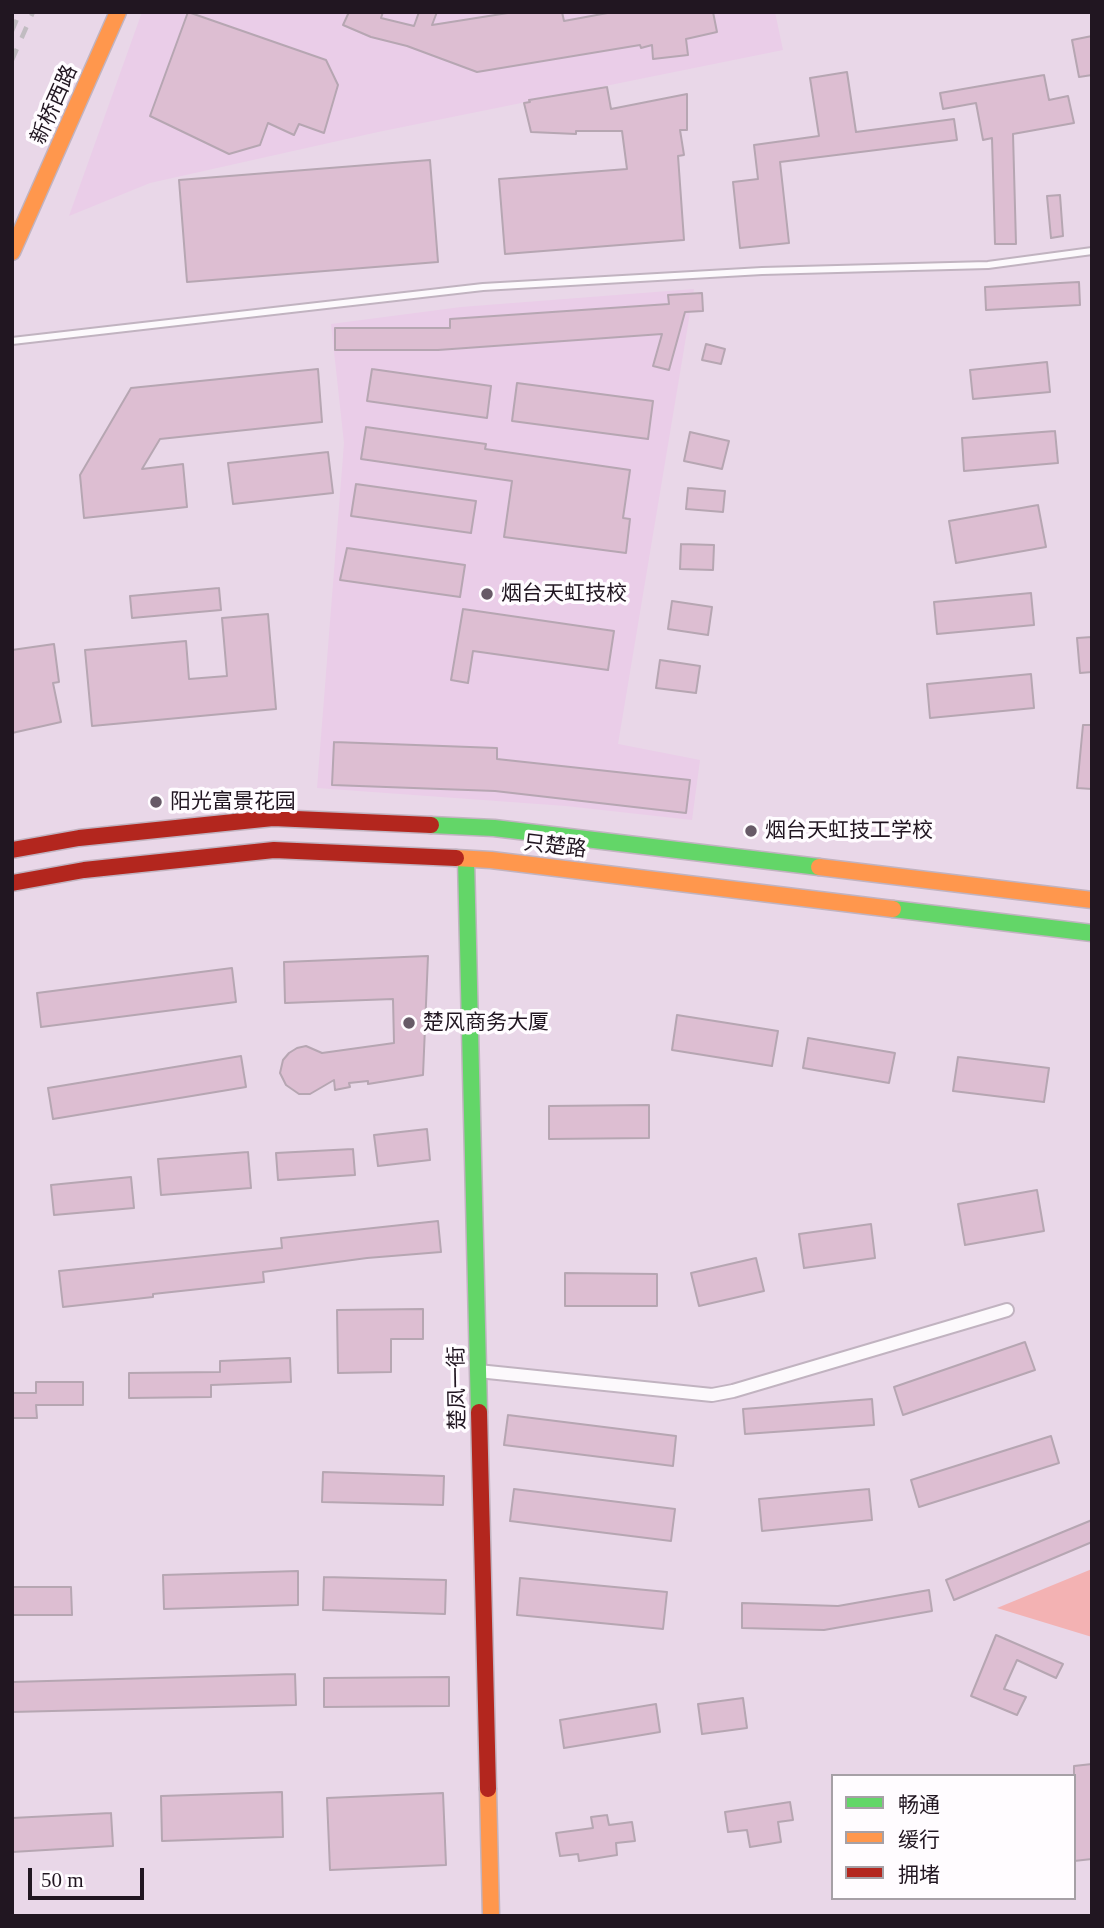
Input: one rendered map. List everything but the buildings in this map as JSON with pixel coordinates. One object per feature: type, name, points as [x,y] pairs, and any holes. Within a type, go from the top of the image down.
[{"type":"main road","name":"新桥西路","points":[[12,251],[118,12]]},
{"type":"main road","name":"只楚路","points":[[12,850],[79,838],[273,818],[494,828],[1092,900]]},
{"type":"main road","name":"只楚路","points":[[12,883],[84,870],[274,850],[466,859],[1092,933]]},
{"type":"main road","name":"楚凤一街","points":[[466,859],[491,1916]]},
{"type":"street","points":[[478,1371],[712,1395],[1007,1310]]},
{"type":"lane","points":[[12,341],[483,287],[762,271],[988,265],[1092,251]]},
{"type":"shaded area","points":[[142,12],[775,12],[783,50],[378,132],[150,183],[69,216]]},
{"type":"shaded area","name":"烟台天虹技校","points":[[694,289],[618,744],[700,760],[692,820],[566,806],[317,788],[344,443],[331,324],[461,307]]},
{"type":"shaded area","points":[[1092,1569],[1092,1637],[997,1608]]},
{"type":"railway","points":[[12,31],[20,12]]},
{"type":"railway","points":[[12,60],[33,12]]},
{"type":"traffic: fast","points":[[431,825],[494,828],[819,867]]},
{"type":"traffic: fast","points":[[466,859],[479,1412]]},
{"type":"traffic: fast","points":[[893,909],[1092,933]]},
{"type":"traffic: slow","points":[[12,252],[118,12]]},
{"type":"traffic: slow","points":[[456,858],[893,909]]},
{"type":"traffic: slow","points":[[819,867],[1092,900]]},
{"type":"traffic: slow","points":[[488,1789],[491,1916]]},
{"type":"traffic: jam","points":[[12,850],[79,838],[273,818],[431,825]]},
{"type":"traffic: jam","points":[[12,883],[84,870],[274,850],[456,858]]},
{"type":"traffic: jam","points":[[479,1412],[488,1789]]},
{"type":"place","name":"烟台天虹技校","points":[[487,594]]},
{"type":"place","name":"阳光富景花园","points":[[156,802]]},
{"type":"place","name":"烟台天虹技工学校","points":[[751,831]]},
{"type":"place","name":"楚风商务大厦","points":[[409,1023]]}]
